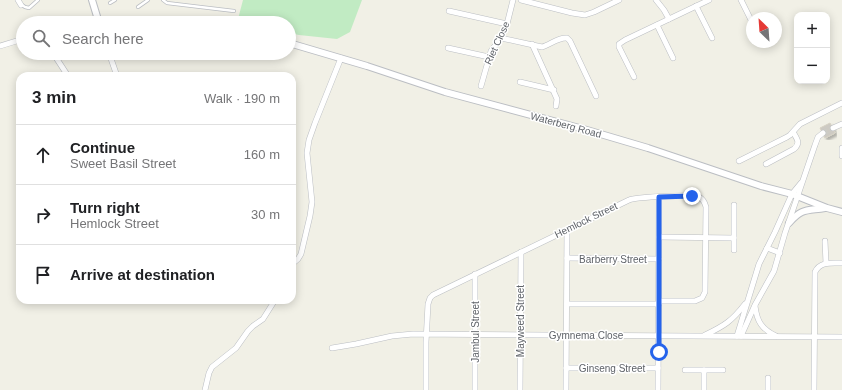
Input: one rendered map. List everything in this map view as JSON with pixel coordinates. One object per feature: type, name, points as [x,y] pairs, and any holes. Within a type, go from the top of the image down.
[{"type":"street","points":[[92,0],[97,16]]},
{"type":"street","name":"Riet Close","points":[[481,86],[491,51],[501,38],[507,24],[513,0]]},
{"type":"street","points":[[521,0],[585,15],[618,0]]},
{"type":"street","points":[[656,0],[669,19]]},
{"type":"street","points":[[634,77],[619,44],[709,0]]},
{"type":"street","points":[[741,0],[747,12]]},
{"type":"street","points":[[696,6],[712,38]]},
{"type":"street","points":[[449,11],[507,24]]},
{"type":"street","points":[[657,25],[673,58]]},
{"type":"street","points":[[501,38],[542,47],[563,38],[568,39],[596,96]]},
{"type":"street","points":[[0,46],[16,41]]},
{"type":"street","points":[[532,44],[558,99],[556,106]]},
{"type":"street","name":"Waterberg Road","points":[[296,45],[445,92],[630,143],[761,186],[795,195],[827,208],[842,212]]},
{"type":"street","points":[[448,48],[489,57]]},
{"type":"street","points":[[296,259],[300,254],[311,210],[312,196],[308,163],[309,140],[341,58]]},
{"type":"street","points":[[58,60],[65,72]]},
{"type":"street","points":[[111,60],[116,72]]},
{"type":"street","points":[[520,82],[554,90]]},
{"type":"street","points":[[740,161],[787,137],[800,124],[842,103]]},
{"type":"street","points":[[833,128],[842,124]]},
{"type":"street","points":[[766,164],[798,146],[798,142],[793,132]]},
{"type":"street","points":[[739,336],[759,264],[766,248],[802,183],[817,140],[823,133]]},
{"type":"street","points":[[842,148],[842,156]]},
{"type":"street","points":[[739,336],[774,271],[789,223],[795,195]]},
{"type":"street","name":"Hemlock Street","points":[[426,390],[428,304],[430,298],[436,293],[628,200],[635,198],[695,196],[699,197],[705,202],[706,290],[702,298],[697,301],[659,303],[567,304]]},
{"type":"street","points":[[658,390],[659,197]]},
{"type":"street","points":[[734,205],[734,250]]},
{"type":"street","points":[[789,223],[800,212],[827,208]]},
{"type":"street","points":[[566,390],[567,230]]},
{"type":"street","points":[[659,237],[734,238]]},
{"type":"street","points":[[825,241],[826,263]]},
{"type":"street","points":[[766,248],[780,253]]},
{"type":"street","name":"Mayweed Street","points":[[520,390],[521,252]]},
{"type":"street","name":"Barberry Street","points":[[567,258],[659,259]]},
{"type":"street","points":[[814,390],[815,275],[817,268],[821,265],[826,263],[842,263]]},
{"type":"street","name":"Jambul Street","points":[[474,390],[475,274]]},
{"type":"street","points":[[702,336],[728,323],[734,318],[748,300]]},
{"type":"street","points":[[205,390],[211,369],[236,348],[253,326],[263,319],[272,304]]},
{"type":"street","points":[[755,304],[756,314],[760,323],[768,332],[777,337]]},
{"type":"street","name":"Gymnema Close","points":[[332,348],[392,336],[427,335],[842,337]]},
{"type":"street","name":"Ginseng Street","points":[[566,368],[658,368]]},
{"type":"street","points":[[685,370],[723,370]]},
{"type":"street","points":[[704,370],[704,390]]},
{"type":"street","points":[[768,378],[768,390]]},
{"type":"lane","points":[[20,2],[25,7],[29,8],[38,0]]},
{"type":"lane","points":[[110,3],[115,0]]},
{"type":"lane","points":[[138,6],[148,0]]},
{"type":"lane","points":[[163,0],[166,3],[234,11]]},
{"type":"green space","points":[[243,0],[362,0],[350,32],[337,39],[296,34],[296,16],[239,16]]},
{"type":"building","points":[[830,123],[835,133],[825,138],[820,128]]},
{"type":"tunnel","points":[[823,133],[833,128]]},
{"type":"route","points":[[659,352],[659,197],[692,196]]}]
